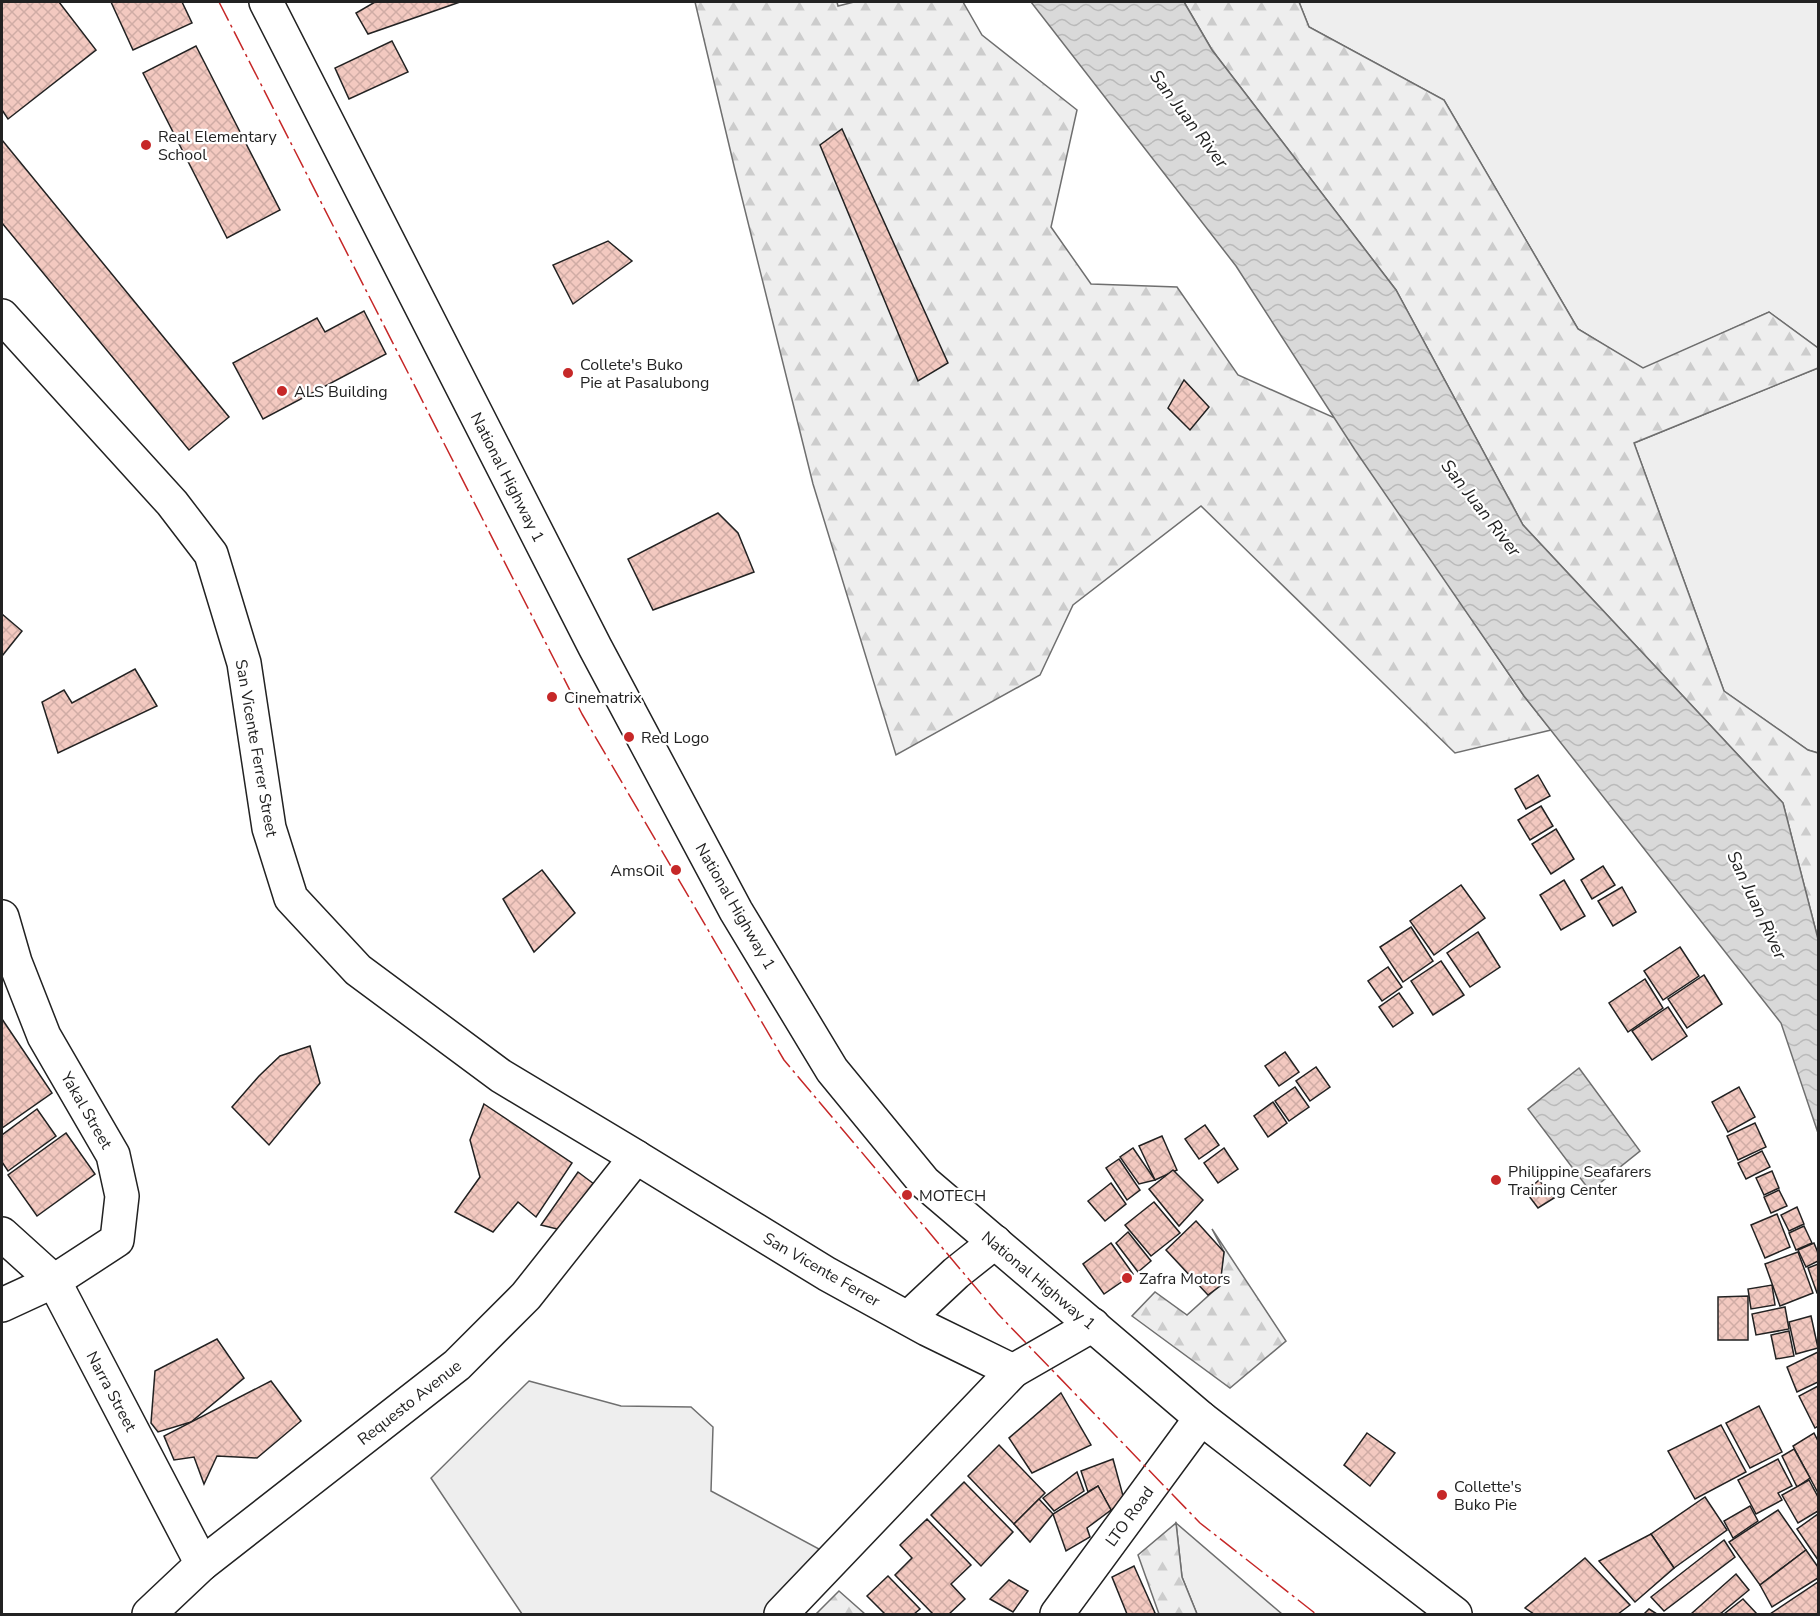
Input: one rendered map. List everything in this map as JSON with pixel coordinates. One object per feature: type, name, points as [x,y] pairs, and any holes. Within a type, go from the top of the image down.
[{"type":"main road","name":"National Highway 1","points":[[266,2],[590,637],[736,911],[832,1070],[924,1182],[1201,1418],[1455,1614]]},
{"type":"main road","name":"San Vicente Ferrer Street","points":[[2,316],[172,503],[211,554],[244,663],[269,828],[291,898],[358,970],[501,1076],[636,1157]]},
{"type":"main road","name":"Yakal Street","points":[[2,917],[15,962],[44,1036],[113,1155],[122,1196],[117,1240],[54,1281]]},
{"type":"main road","name":"San Vicente Ferrer","points":[[636,1157],[827,1274],[1013,1371]]},
{"type":"main road","name":"Requesto Avenue","points":[[149,1614],[202,1564],[457,1365],[526,1296],[636,1157]]},
{"type":"main road","name":"Narra Street","points":[[2,1234],[54,1281],[202,1564]]},
{"type":"main road","points":[[908,1318],[995,1242]]},
{"type":"main road","points":[[2,1305],[54,1281]]},
{"type":"main road","points":[[781,1614],[1013,1371],[1093,1325]]},
{"type":"main road","name":"LTO Road","points":[[1063,1612],[1201,1418]]},
{"type":"green space","points":[[695,2],[837,2],[838,6],[854,2],[963,2],[982,35],[1077,110],[1051,227],[1091,284],[1177,287],[1238,375],[1335,418],[1524,696],[1551,730],[1455,753],[1201,506],[1073,605],[1040,675],[896,755],[813,484]]},
{"type":"green space","points":[[1184,2],[1299,2],[1309,27],[1444,100],[1578,329],[1643,368],[1769,312],[1818,348],[1818,368],[1634,443],[1724,691],[1808,750],[1818,753],[1818,939],[1783,803],[1523,525],[1396,290],[1212,50]]},
{"type":"green space","points":[[1299,2],[1818,2],[1818,348],[1769,312],[1643,369],[1578,329],[1444,100],[1309,27]]},
{"type":"green space","points":[[1818,368],[1818,753],[1808,750],[1724,691],[1634,443]]},
{"type":"green space","points":[[1212,1229],[1286,1341],[1230,1388],[1132,1316],[1155,1292],[1187,1315],[1219,1286],[1224,1252]]},
{"type":"green space","points":[[529,1381],[621,1406],[691,1407],[713,1427],[711,1491],[819,1549],[771,1614],[522,1614],[431,1478]]},
{"type":"green space","points":[[1176,1523],[1282,1614],[1197,1614],[1182,1577]]},
{"type":"green space","points":[[1176,1523],[1182,1577],[1197,1614],[1159,1614],[1138,1555]]},
{"type":"green space","points":[[839,1591],[865,1614],[816,1614]]},
{"type":"water","name":"San Juan River","points":[[1031,2],[1184,2],[1212,50],[1396,290],[1523,525],[1783,803],[1818,939],[1818,1133],[1781,1023],[1524,696],[1355,450],[1236,266]]},
{"type":"water","points":[[1579,1068],[1640,1151],[1590,1191],[1528,1109]]},
{"type":"building","points":[[2,2],[59,2],[96,50],[8,119],[2,110]]},
{"type":"building","points":[[111,2],[182,2],[192,23],[133,50]]},
{"type":"building","points":[[375,2],[460,2],[368,34],[356,13]]},
{"type":"building","points":[[392,41],[408,72],[349,99],[335,68]]},
{"type":"building","points":[[196,46],[280,210],[227,238],[143,73]]},
{"type":"building","points":[[842,129],[948,363],[918,381],[820,145]]},
{"type":"building","points":[[2,140],[229,417],[189,450],[2,223]]},
{"type":"building","points":[[608,241],[632,261],[573,304],[553,265]]},
{"type":"building","name":"ALS Building","points":[[364,311],[386,354],[263,419],[233,363],[317,318],[325,332]]},
{"type":"building","points":[[1184,380],[1209,407],[1190,430],[1168,408]]},
{"type":"building","points":[[718,513],[738,533],[754,572],[653,610],[628,559]]},
{"type":"building","points":[[2,614],[22,631],[2,656]]},
{"type":"building","points":[[135,669],[157,706],[58,753],[42,702],[64,690],[72,703]]},
{"type":"building","points":[[1538,775],[1550,796],[1526,809],[1515,789]]},
{"type":"building","points":[[1541,806],[1553,826],[1530,840],[1518,820]]},
{"type":"building","points":[[1556,829],[1574,859],[1551,874],[1532,844]]},
{"type":"building","points":[[1603,866],[1615,885],[1592,899],[1581,880]]},
{"type":"building","points":[[542,870],[575,913],[534,952],[503,899]]},
{"type":"building","points":[[1564,880],[1585,916],[1561,930],[1540,895]]},
{"type":"building","points":[[1461,885],[1485,918],[1434,955],[1410,921]]},
{"type":"building","points":[[1622,887],[1636,912],[1613,926],[1598,901]]},
{"type":"building","points":[[1411,927],[1433,961],[1403,982],[1380,947]]},
{"type":"building","points":[[1478,932],[1500,967],[1470,987],[1447,953]]},
{"type":"building","points":[[1680,947],[1699,976],[1663,1000],[1644,971]]},
{"type":"building","points":[[1441,961],[1464,995],[1433,1015],[1411,981]]},
{"type":"building","points":[[1388,967],[1402,987],[1382,1001],[1368,981]]},
{"type":"building","points":[[1704,975],[1722,1004],[1687,1028],[1668,999]]},
{"type":"building","points":[[1645,979],[1663,1008],[1628,1032],[1609,1003]]},
{"type":"building","points":[[1399,993],[1413,1013],[1393,1027],[1379,1007]]},
{"type":"building","points":[[1668,1007],[1687,1036],[1652,1060],[1632,1031]]},
{"type":"building","points":[[2,1019],[52,1093],[2,1128]]},
{"type":"building","points":[[310,1046],[320,1083],[269,1145],[232,1107],[280,1056]]},
{"type":"building","points":[[1285,1052],[1299,1072],[1279,1086],[1265,1066]]},
{"type":"building","points":[[1316,1067],[1330,1087],[1310,1101],[1296,1081]]},
{"type":"building","points":[[1295,1087],[1309,1107],[1289,1121],[1275,1101]]},
{"type":"building","points":[[1739,1087],[1755,1117],[1728,1132],[1712,1102]]},
{"type":"building","points":[[1273,1102],[1287,1123],[1268,1137],[1254,1116]]},
{"type":"building","points":[[484,1104],[572,1163],[536,1217],[518,1202],[493,1232],[455,1212],[480,1177],[470,1140]]},
{"type":"building","points":[[37,1109],[56,1136],[8,1171],[2,1162],[2,1135]]},
{"type":"building","points":[[1755,1123],[1766,1147],[1738,1160],[1727,1136]]},
{"type":"building","points":[[1205,1125],[1219,1145],[1199,1159],[1185,1139]]},
{"type":"building","points":[[66,1133],[95,1174],[37,1216],[8,1175]]},
{"type":"building","points":[[1162,1136],[1177,1170],[1155,1180],[1139,1146]]},
{"type":"building","points":[[1133,1148],[1155,1180],[1139,1184],[1120,1157]]},
{"type":"building","points":[[1224,1148],[1238,1169],[1218,1183],[1204,1163]]},
{"type":"building","points":[[1762,1151],[1770,1167],[1746,1179],[1738,1163]]},
{"type":"building","points":[[1119,1159],[1140,1190],[1127,1200],[1106,1168]]},
{"type":"building","points":[[1173,1170],[1203,1200],[1179,1226],[1149,1189]]},
{"type":"building","points":[[1772,1171],[1779,1188],[1764,1195],[1756,1178]]},
{"type":"building","points":[[578,1172],[602,1190],[565,1231],[541,1225]]},
{"type":"building","points":[[1539,1180],[1554,1198],[1538,1208],[1526,1192]]},
{"type":"building","points":[[1111,1183],[1126,1204],[1105,1221],[1088,1201]]},
{"type":"building","points":[[1779,1190],[1787,1206],[1771,1213],[1764,1197]]},
{"type":"building","points":[[1154,1202],[1180,1233],[1151,1256],[1125,1225]]},
{"type":"building","points":[[1797,1207],[1804,1224],[1789,1231],[1781,1215]]},
{"type":"building","points":[[1777,1214],[1790,1247],[1765,1258],[1751,1225]]},
{"type":"building","points":[[1196,1221],[1224,1252],[1220,1286],[1208,1295],[1166,1250]]},
{"type":"building","points":[[1804,1226],[1812,1243],[1796,1250],[1789,1233]]},
{"type":"building","points":[[1128,1232],[1151,1261],[1138,1272],[1116,1243]]},
{"type":"building","points":[[1111,1243],[1133,1274],[1104,1294],[1083,1264]]},
{"type":"building","points":[[1814,1243],[1818,1261],[1806,1267],[1798,1250]]},
{"type":"building","points":[[1798,1252],[1813,1293],[1780,1306],[1765,1264]]},
{"type":"building","points":[[1818,1264],[1818,1293],[1817,1293],[1808,1268]]},
{"type":"building","points":[[1772,1285],[1775,1305],[1751,1309],[1748,1289]]},
{"type":"building","points":[[1748,1296],[1748,1340],[1718,1340],[1718,1297]]},
{"type":"building","points":[[1785,1307],[1789,1329],[1756,1335],[1752,1314]]},
{"type":"building","points":[[1811,1316],[1818,1348],[1796,1354],[1789,1322]]},
{"type":"building","points":[[1789,1331],[1794,1356],[1776,1359],[1771,1335]]},
{"type":"building","points":[[217,1339],[244,1378],[191,1422],[158,1432],[151,1423],[155,1371]]},
{"type":"building","points":[[1818,1352],[1818,1382],[1797,1392],[1787,1367]]},
{"type":"building","points":[[271,1381],[301,1421],[257,1458],[217,1456],[204,1484],[194,1457],[174,1460],[164,1436]]},
{"type":"building","points":[[1818,1386],[1818,1426],[1815,1428],[1799,1396]]},
{"type":"building","points":[[1061,1393],[1091,1445],[1032,1473],[1009,1438]]},
{"type":"building","points":[[1759,1406],[1782,1452],[1750,1468],[1726,1423]]},
{"type":"building","points":[[1721,1425],[1746,1472],[1695,1499],[1668,1451]]},
{"type":"building","points":[[1367,1433],[1395,1453],[1370,1486],[1344,1465]]},
{"type":"building","points":[[1814,1433],[1818,1441],[1818,1493],[1793,1446]]},
{"type":"building","points":[[999,1445],[1045,1493],[1014,1524],[968,1476]]},
{"type":"building","points":[[1794,1449],[1810,1478],[1797,1487],[1782,1456]]},
{"type":"building","points":[[1113,1459],[1125,1503],[1111,1510],[1098,1486],[1088,1492],[1081,1471]]},
{"type":"building","points":[[1778,1459],[1792,1486],[1778,1493],[1782,1500],[1756,1514],[1738,1480]]},
{"type":"building","points":[[1077,1472],[1084,1491],[1054,1511],[1043,1498]]},
{"type":"building","points":[[1809,1480],[1818,1497],[1818,1511],[1798,1523],[1782,1495]]},
{"type":"building","points":[[964,1482],[1013,1532],[981,1566],[931,1515]]},
{"type":"building","points":[[1098,1486],[1111,1510],[1087,1528],[1090,1537],[1066,1551],[1053,1514]]},
{"type":"building","points":[[1705,1497],[1727,1530],[1674,1568],[1651,1534]]},
{"type":"building","points":[[1039,1499],[1053,1514],[1030,1542],[1014,1524]]},
{"type":"building","points":[[1750,1506],[1758,1521],[1733,1538],[1724,1521]]},
{"type":"building","points":[[1778,1510],[1806,1550],[1760,1585],[1729,1542]]},
{"type":"building","points":[[1818,1514],[1818,1560],[1797,1529]]},
{"type":"building","points":[[927,1519],[971,1565],[951,1584],[965,1599],[949,1614],[933,1614],[895,1575],[912,1558],[900,1545]]},
{"type":"building","points":[[1651,1534],[1674,1568],[1635,1602],[1599,1561]]},
{"type":"building","points":[[1724,1540],[1735,1557],[1664,1611],[1651,1597]]},
{"type":"building","points":[[1806,1550],[1818,1567],[1818,1578],[1772,1607],[1760,1585]]},
{"type":"building","points":[[1585,1558],[1630,1605],[1618,1614],[1534,1614],[1525,1608]]},
{"type":"building","points":[[1134,1566],[1155,1613],[1153,1614],[1127,1614],[1112,1577]]},
{"type":"building","points":[[1736,1574],[1749,1590],[1720,1614],[1691,1614]]},
{"type":"building","points":[[888,1576],[920,1609],[914,1614],[885,1614],[867,1596]]},
{"type":"building","points":[[1009,1580],[1028,1591],[1013,1612],[990,1599]]},
{"type":"building","points":[[1818,1582],[1818,1614],[1770,1614]]},
{"type":"building","points":[[1743,1599],[1757,1614],[1724,1614]]},
{"type":"building","points":[[1649,1609],[1657,1614],[1644,1614]]},
{"type":"power","points":[[219,2],[582,714],[784,1060],[998,1314],[1200,1523],[1316,1614]]},
{"type":"place","name":"Real Elementary School","points":[[146,145]]},
{"type":"place","name":"Collete's Buko Pie at Pasalubong","points":[[568,373]]},
{"type":"place","name":"ALS Building","points":[[282,391]]},
{"type":"place","name":"Cinematrix","points":[[552,697]]},
{"type":"place","name":"Red Logo","points":[[629,737]]},
{"type":"place","name":"AmsOil","points":[[676,870]]},
{"type":"place","name":"Philippine Seafarers Training Center","points":[[1496,1180]]},
{"type":"place","name":"MOTECH","points":[[907,1195]]},
{"type":"place","name":"Zafra Motors","points":[[1127,1278]]},
{"type":"place","name":"Collette's Buko Pie","points":[[1442,1495]]}]
